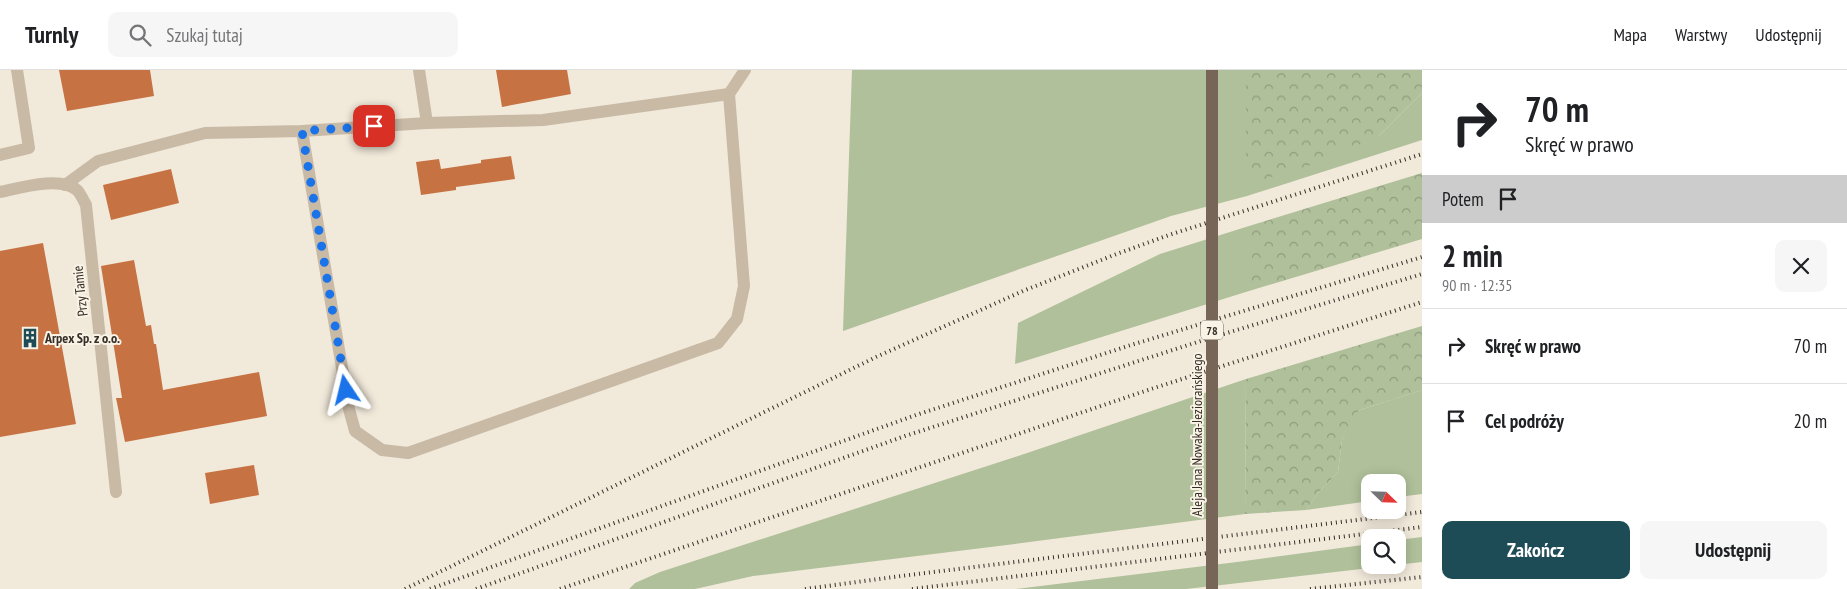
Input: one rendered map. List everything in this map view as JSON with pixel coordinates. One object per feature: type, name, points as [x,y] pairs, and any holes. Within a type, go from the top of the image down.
[{"type":"main road","name":"Aleja Jana Nowaka-Jeziorańskiego","points":[[1212,70],[1212,589]]},
{"type":"street","points":[[0,155],[29,148],[17,70]]},
{"type":"street","points":[[419,70],[427,123]]},
{"type":"street","points":[[302,131],[355,431],[382,450],[408,453],[718,343],[737,319],[744,286],[729,94],[746,70]]},
{"type":"street","points":[[0,192],[36,183],[65,185],[98,161],[205,133],[302,131],[427,123],[543,120],[729,94]]},
{"type":"street","name":"Przy Tamie","points":[[65,185],[77,190],[86,205],[116,492]]},
{"type":"green space","points":[[852,70],[1246,70],[1246,161],[1379,136],[1422,93],[1422,140],[1247,196],[1171,216],[843,331]]},
{"type":"green space","points":[[1246,70],[1422,70],[1422,93],[1379,136],[1308,166],[1262,180],[1251,174],[1246,161]]},
{"type":"green space","points":[[1422,173],[1422,239],[1249,291],[1249,226]]},
{"type":"green space","points":[[1249,226],[1249,291],[1015,364],[1018,323],[1160,254]]},
{"type":"green space","points":[[1422,326],[1422,390],[1360,410],[1352,417],[1342,440],[1338,472],[1318,493],[1306,510],[1245,514],[1246,379]]},
{"type":"green space","points":[[1246,379],[1245,514],[753,576],[695,589],[629,589],[635,583],[660,572],[1015,457]]},
{"type":"green space","points":[[1422,390],[1422,494],[1406,496],[1406,474],[1361,474],[1361,502],[1306,510],[1318,493],[1338,472],[1342,440],[1351,417],[1360,410]]},
{"type":"green space","points":[[1422,537],[1422,562],[1406,564],[1406,539]]},
{"type":"green space","points":[[1361,545],[1361,569],[1186,589],[1015,589]]},
{"type":"building","points":[[59,70],[150,70],[154,96],[67,111]]},
{"type":"building","points":[[496,70],[567,70],[571,94],[502,107]]},
{"type":"building","points":[[511,156],[515,179],[456,187],[456,190],[421,195],[416,162],[439,159],[441,169],[481,163],[481,160]]},
{"type":"building","points":[[171,169],[179,203],[111,220],[103,185]]},
{"type":"building","name":"Arpex Sp. z o.o.","points":[[43,243],[76,424],[0,437],[0,251]]},
{"type":"building","points":[[134,260],[146,326],[151,325],[154,344],[156,344],[163,390],[259,372],[267,416],[125,442],[116,398],[122,398],[101,266]]},
{"type":"building","points":[[254,465],[259,495],[210,504],[205,473]]},
{"type":"railway","points":[[405,589],[876,357],[1023,291],[1169,235],[1422,154]]},
{"type":"railway","points":[[430,589],[916,415],[1131,345],[1422,257]]},
{"type":"railway","points":[[476,589],[905,436],[1207,339],[1422,274]]},
{"type":"railway","points":[[560,589],[1151,389],[1422,302]]},
{"type":"railway","points":[[805,589],[1422,512]]},
{"type":"railway","points":[[912,589],[1422,527]]},
{"type":"railway","points":[[1310,589],[1422,577]]},
{"type":"place","name":"Arpex Sp. z o.o.","points":[[30,338]]},
{"type":"route","points":[[346,390],[302,131],[374,126]]}]
